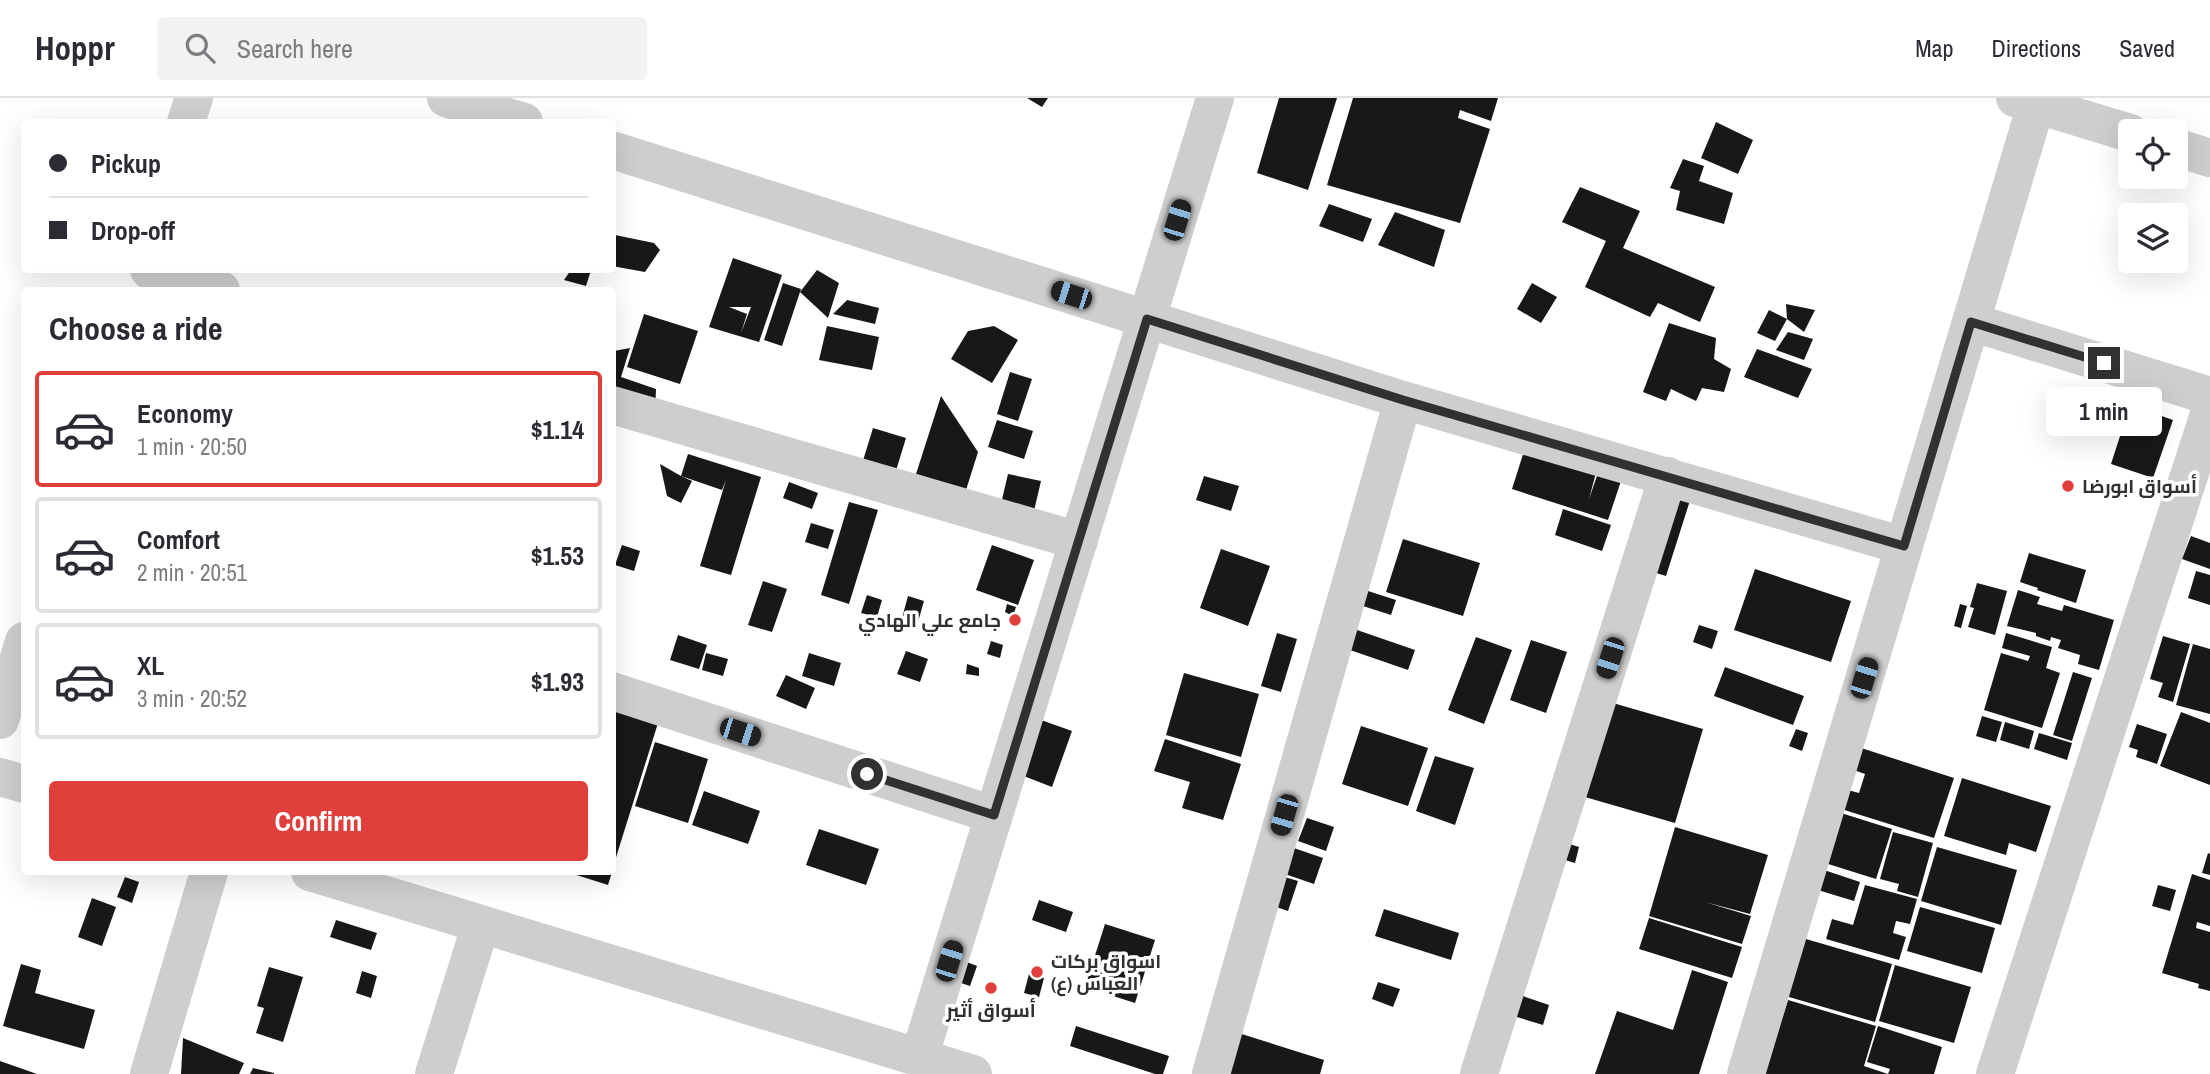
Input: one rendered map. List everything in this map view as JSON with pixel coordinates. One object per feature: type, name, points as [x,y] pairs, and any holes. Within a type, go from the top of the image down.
[{"type":"street","points":[[187,119],[194,98]]},
{"type":"street","points":[[446,98],[514,119]]},
{"type":"street","points":[[919,1058],[1215,98]]},
{"type":"street","points":[[1745,1074],[1971,322],[2030,100],[2118,129]]},
{"type":"street","points":[[616,151],[1403,400],[1904,546]]},
{"type":"street","points":[[2188,151],[2210,158]]},
{"type":"street","points":[[160,273],[210,287]]},
{"type":"street","points":[[1971,322],[2210,396]]},
{"type":"street","points":[[1211,1074],[1403,400]]},
{"type":"street","points":[[616,406],[1079,541]]},
{"type":"street","points":[[1995,1074],[2210,411]]},
{"type":"street","points":[[1479,1074],[1668,476]]},
{"type":"street","points":[[0,720],[21,651]]},
{"type":"street","points":[[616,692],[994,815]]},
{"type":"street","points":[[0,777],[21,783]]},
{"type":"street","points":[[149,1074],[208,875]]},
{"type":"street","points":[[320,875],[972,1074]]},
{"type":"street","points":[[434,1074],[481,924]]},
{"type":"building","points":[[1027,98],[1048,98],[1042,107]]},
{"type":"building","points":[[1279,98],[1337,98],[1308,190],[1257,173]]},
{"type":"building","points":[[1353,98],[1498,98],[1491,121],[1460,110],[1458,118],[1490,129],[1460,223],[1327,185]]},
{"type":"building","points":[[1716,122],[1753,140],[1738,174],[1701,158]]},
{"type":"building","points":[[1683,159],[1704,166],[1699,181],[1733,193],[1724,224],[1676,210],[1680,191],[1670,188]]},
{"type":"building","points":[[1580,187],[1640,211],[1623,248],[1715,287],[1700,322],[1658,303],[1650,317],[1585,287],[1606,241],[1562,222]]},
{"type":"building","points":[[1329,204],[1372,219],[1363,242],[1319,226]]},
{"type":"building","points":[[1395,212],[1445,230],[1434,267],[1378,245]]},
{"type":"building","points":[[616,235],[654,243],[660,250],[645,272],[616,267]]},
{"type":"building","points":[[733,258],[782,275],[759,342],[709,327]],"holes":[[[729,307],[751,307],[741,333],[747,314]]]},
{"type":"building","points":[[817,270],[839,283],[828,318],[800,292]]},
{"type":"building","points":[[569,273],[590,273],[586,286],[564,280]]},
{"type":"building","points":[[783,283],[801,289],[782,346],[764,340]]},
{"type":"building","points":[[1532,283],[1557,297],[1541,323],[1517,309]]},
{"type":"building","points":[[847,300],[879,308],[875,324],[833,314]]},
{"type":"building","points":[[1786,304],[1815,310],[1804,332],[1787,319]]},
{"type":"building","points":[[1769,310],[1787,319],[1775,341],[1757,333]]},
{"type":"building","points":[[644,314],[698,331],[680,384],[627,367]]},
{"type":"building","points":[[1669,323],[1716,338],[1714,359],[1731,369],[1724,392],[1702,388],[1696,401],[1671,389],[1666,401],[1643,392]]},
{"type":"building","points":[[827,326],[879,337],[872,370],[819,360]]},
{"type":"building","points":[[994,326],[1018,340],[992,383],[951,359],[968,331]]},
{"type":"building","points":[[1788,332],[1813,339],[1804,360],[1776,350]]},
{"type":"building","points":[[630,348],[621,377],[656,389],[655,415],[616,403],[616,351]]},
{"type":"building","points":[[1757,349],[1812,369],[1798,398],[1744,377]]},
{"type":"building","points":[[1010,372],[1032,379],[1018,421],[997,414]]},
{"type":"building","points":[[941,396],[978,452],[966,490],[916,474]]},
{"type":"building","points":[[2130,405],[2173,420],[2153,478],[2111,464]]},
{"type":"building","points":[[997,420],[1033,431],[1024,459],[988,447]]},
{"type":"building","points":[[873,428],[906,438],[894,477],[861,467]]},
{"type":"building","points":[[1525,448],[1597,469],[1589,499],[1599,470],[1622,478],[1608,520],[1512,489]]},
{"type":"building","points":[[688,454],[761,477],[731,575],[700,566],[726,480],[722,490],[681,476]]},
{"type":"building","points":[[660,464],[692,481],[681,503],[667,496]]},
{"type":"building","points":[[1008,474],[1041,481],[1033,515],[1000,508]]},
{"type":"building","points":[[1204,476],[1239,486],[1231,511],[1196,500]]},
{"type":"building","points":[[789,482],[818,493],[812,509],[783,498]]},
{"type":"building","points":[[1671,484],[1693,491],[1666,576],[1643,569]]},
{"type":"building","points":[[849,502],[878,510],[849,604],[821,595]]},
{"type":"building","points":[[1563,509],[1611,525],[1602,551],[1555,535]]},
{"type":"building","points":[[811,523],[834,530],[828,549],[805,542]]},
{"type":"building","points":[[2191,536],[2210,543],[2210,569],[2182,559]]},
{"type":"building","points":[[1403,539],[1480,563],[1463,616],[1386,592]]},
{"type":"building","points":[[622,545],[640,551],[634,571],[616,565]]},
{"type":"building","points":[[992,545],[1034,560],[1018,605],[976,590]]},
{"type":"building","points":[[1221,549],[1270,566],[1248,626],[1200,608]]},
{"type":"building","points":[[2029,553],[2086,570],[2076,603],[2020,582]]},
{"type":"building","points":[[1755,569],[1851,601],[1831,662],[1734,630]]},
{"type":"building","points":[[2196,571],[2210,575],[2210,605],[2188,598]]},
{"type":"building","points":[[763,581],[787,589],[772,632],[748,625]]},
{"type":"building","points":[[1977,583],[2007,591],[1995,635],[1968,627]]},
{"type":"building","points":[[2018,590],[2040,597],[2037,604],[2062,611],[2064,605],[2114,620],[2099,670],[2078,664],[2080,655],[2058,648],[2061,640],[2051,637],[2050,641],[2036,636],[2036,633],[2007,626]]},
{"type":"building","points":[[1368,591],[1396,600],[1391,615],[1363,606]]},
{"type":"building","points":[[867,595],[882,600],[877,617],[861,613]]},
{"type":"building","points":[[908,596],[924,601],[918,622],[902,618]]},
{"type":"building","points":[[1007,604],[1016,607],[1013,616],[1005,612]]},
{"type":"building","points":[[1960,604],[1967,606],[1961,628],[1954,626]]},
{"type":"building","points":[[1699,625],[1718,631],[1712,649],[1693,642]]},
{"type":"building","points":[[1357,630],[1415,650],[1408,670],[1350,650]]},
{"type":"building","points":[[1277,633],[1297,639],[1281,692],[1261,686]]},
{"type":"building","points":[[2006,633],[2052,647],[2046,668],[2060,673],[2042,728],[1984,710],[2001,653],[2028,661],[2030,656],[2002,648]]},
{"type":"building","points":[[678,635],[707,645],[699,669],[670,660]]},
{"type":"building","points":[[2163,636],[2190,644],[2173,702],[2158,697],[2163,683],[2150,679]]},
{"type":"building","points":[[1476,637],[1512,650],[1484,724],[1448,710]]},
{"type":"building","points":[[1531,640],[1567,652],[1546,713],[1510,700]]},
{"type":"building","points":[[991,641],[1003,645],[1000,658],[987,654]]},
{"type":"building","points":[[2193,644],[2210,649],[2210,714],[2176,705]]},
{"type":"building","points":[[906,651],[928,659],[920,682],[897,674]]},
{"type":"building","points":[[706,653],[728,659],[723,676],[702,670]]},
{"type":"building","points":[[809,653],[841,663],[834,686],[802,676]]},
{"type":"building","points":[[967,664],[979,668],[979,676],[966,674]]},
{"type":"building","points":[[1725,667],[1804,696],[1793,725],[1714,696]]},
{"type":"building","points":[[2073,672],[2092,678],[2072,741],[2053,735]]},
{"type":"building","points":[[1184,673],[1259,694],[1241,757],[1166,735]]},
{"type":"building","points":[[786,675],[815,688],[806,709],[776,696]]},
{"type":"building","points":[[1606,701],[1703,729],[1675,823],[1578,795]]},
{"type":"building","points":[[616,710],[658,723],[616,857]]},
{"type":"building","points":[[2181,712],[2210,723],[2210,785],[2160,766]]},
{"type":"building","points":[[1982,716],[2002,722],[1996,742],[1976,736]]},
{"type":"building","points":[[1041,720],[1072,731],[1052,787],[1021,775]]},
{"type":"building","points":[[2005,722],[2034,731],[2029,749],[2000,740]]},
{"type":"building","points":[[2137,724],[2167,734],[2157,764],[2136,757],[2138,750],[2129,747]]},
{"type":"building","points":[[1361,726],[1428,748],[1408,806],[1342,784]]},
{"type":"building","points":[[1796,729],[1808,733],[1802,751],[1789,746]]},
{"type":"building","points":[[2039,733],[2072,743],[2067,760],[2034,749]]},
{"type":"building","points":[[1165,739],[1241,764],[1223,820],[1182,808],[1190,782],[1154,771]]},
{"type":"building","points":[[655,742],[708,759],[688,823],[635,806]]},
{"type":"building","points":[[1855,746],[1954,778],[1934,838],[1838,808],[1844,789],[1859,793],[1865,774],[1848,768]]},
{"type":"building","points":[[1435,756],[1474,768],[1455,825],[1416,811]]},
{"type":"building","points":[[1962,778],[2051,806],[2036,852],[2009,843],[2006,855],[1944,836]]},
{"type":"building","points":[[704,791],[760,811],[748,844],[692,825]]},
{"type":"building","points":[[1841,813],[1892,829],[1876,879],[1825,863]]},
{"type":"building","points":[[1307,818],[1334,827],[1326,851],[1298,841]]},
{"type":"building","points":[[1675,827],[1768,855],[1750,914],[1705,902],[1751,916],[1742,944],[1649,916]]},
{"type":"building","points":[[819,829],[879,849],[866,885],[806,865]]},
{"type":"building","points":[[1893,832],[1933,843],[1918,897],[1897,891],[1899,884],[1880,879]]},
{"type":"building","points":[[1560,841],[1579,847],[1575,863],[1555,857]]},
{"type":"building","points":[[1288,846],[1323,858],[1314,884],[1279,872]]},
{"type":"building","points":[[1937,847],[2017,870],[2001,925],[1921,901]]},
{"type":"building","points":[[2208,853],[2210,854],[2210,875],[2202,873]]},
{"type":"building","points":[[1815,867],[1860,882],[1854,901],[1808,887]]},
{"type":"building","points":[[2192,874],[2210,880],[2210,926],[2197,922],[2196,928],[2210,932],[2210,991],[2198,988],[2199,984],[2162,973]]},
{"type":"building","points":[[576,875],[611,875],[608,885]]},
{"type":"building","points":[[1278,875],[1298,881],[1288,911],[1268,904]]},
{"type":"building","points":[[125,877],[139,882],[132,903],[117,897]]},
{"type":"building","points":[[1865,885],[1917,899],[1910,924],[1896,921],[1893,933],[1906,937],[1899,960],[1826,939],[1832,919],[1853,925]]},
{"type":"building","points":[[2158,885],[2176,890],[2170,911],[2152,906]]},
{"type":"building","points":[[92,898],[116,907],[102,946],[78,937]]},
{"type":"building","points":[[1039,900],[1073,912],[1066,932],[1032,920]]},
{"type":"building","points":[[1920,907],[1995,928],[1982,973],[1907,951]]},
{"type":"building","points":[[1384,909],[1459,933],[1451,960],[1375,936]]},
{"type":"building","points":[[1649,918],[1742,947],[1732,978],[1639,949]]},
{"type":"building","points":[[336,920],[377,933],[371,950],[330,937]]},
{"type":"building","points":[[1105,924],[1155,940],[1135,1003],[1085,987]]},
{"type":"building","points":[[1799,937],[1892,964],[1875,1022],[1782,995]]},
{"type":"building","points":[[959,959],[977,966],[970,986],[952,980]]},
{"type":"building","points":[[21,964],[41,970],[35,993],[95,1010],[84,1049],[3,1026]]},
{"type":"building","points":[[1895,965],[1971,987],[1954,1043],[1879,1021]]},
{"type":"building","points":[[269,967],[303,977],[283,1042],[256,1033],[264,1008],[257,1006]]},
{"type":"building","points":[[1692,970],[1728,982],[1699,1074],[1595,1074],[1617,1011],[1673,1030]]},
{"type":"building","points":[[362,971],[377,976],[371,998],[356,993]]},
{"type":"building","points":[[1029,974],[1044,978],[1039,997],[1024,993]]},
{"type":"building","points":[[1378,982],[1400,989],[1393,1007],[1372,999]]},
{"type":"building","points":[[1520,995],[1549,1005],[1543,1025],[1507,1014]]},
{"type":"building","points":[[1788,1000],[1876,1026],[1864,1066],[1888,1074],[1765,1074]]},
{"type":"building","points":[[1076,1026],[1169,1056],[1163,1074],[1155,1074],[1070,1046]]},
{"type":"building","points":[[1878,1026],[1942,1047],[1934,1074],[1888,1074],[1890,1069],[1867,1062]]},
{"type":"building","points":[[1232,1031],[1324,1060],[1320,1074],[1218,1074]]},
{"type":"building","points":[[183,1038],[244,1063],[239,1074],[181,1074]]},
{"type":"building","points":[[0,1061],[37,1074],[0,1074]]},
{"type":"building","points":[[253,1068],[274,1073],[274,1074],[250,1074]]},
{"type":"place","name":"أسواق ابورضا","points":[[2068,486]]},
{"type":"place","name":"جامع علي الهادي","points":[[1015,620]]},
{"type":"place","name":"اسواق بركات العباس (ع)","points":[[1037,972]]},
{"type":"place","name":"أسواق أثير","points":[[991,988]]},
{"type":"route","points":[[867,774],[994,815],[1147,319],[1403,400],[1904,546],[1971,322],[2104,363]]}]
